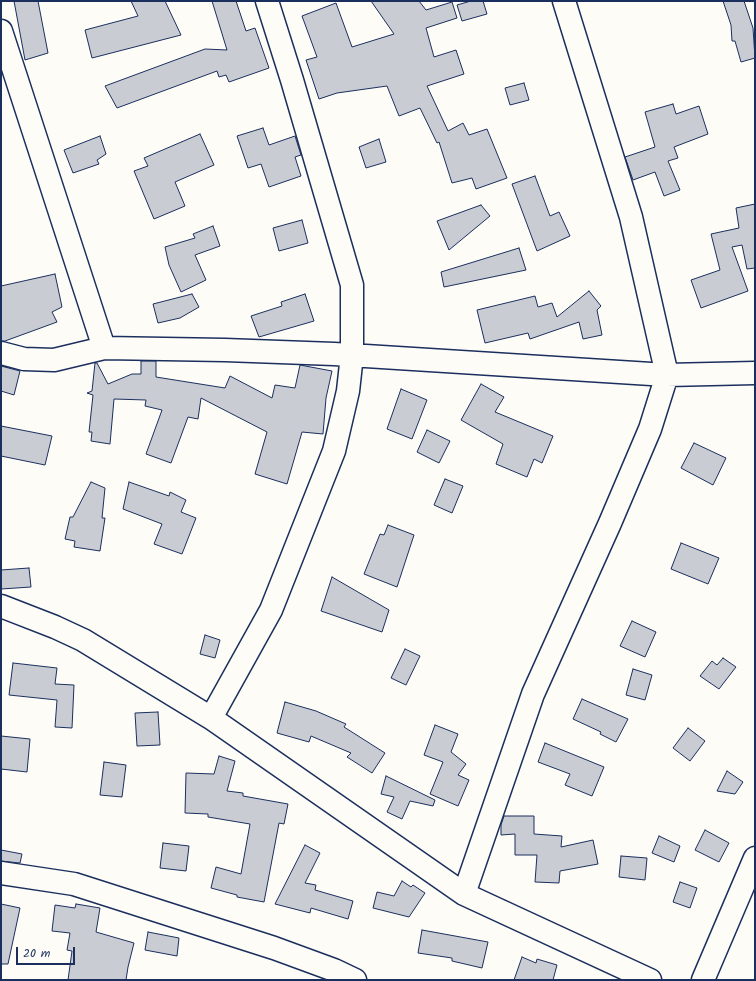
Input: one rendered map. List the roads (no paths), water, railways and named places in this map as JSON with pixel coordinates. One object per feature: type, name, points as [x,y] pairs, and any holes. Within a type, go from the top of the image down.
[{"type":"street","points":[[211,718],[272,610],[334,451],[348,391],[352,355],[352,285],[292,80],[267,1]]},
{"type":"street","points":[[464,894],[533,694],[610,523],[650,429],[667,375],[631,217],[564,1]]},
{"type":"street","points":[[1,31],[104,348]]},
{"type":"street","points":[[1,353],[24,358],[54,360],[104,348],[225,350],[352,355],[667,375],[755,373]]},
{"type":"street","points":[[1,606],[55,627],[83,640],[211,718],[464,894],[650,980]]},
{"type":"street","points":[[703,980],[755,858]]},
{"type":"street","points":[[1,873],[74,884],[274,948],[334,970],[355,980]]}]
